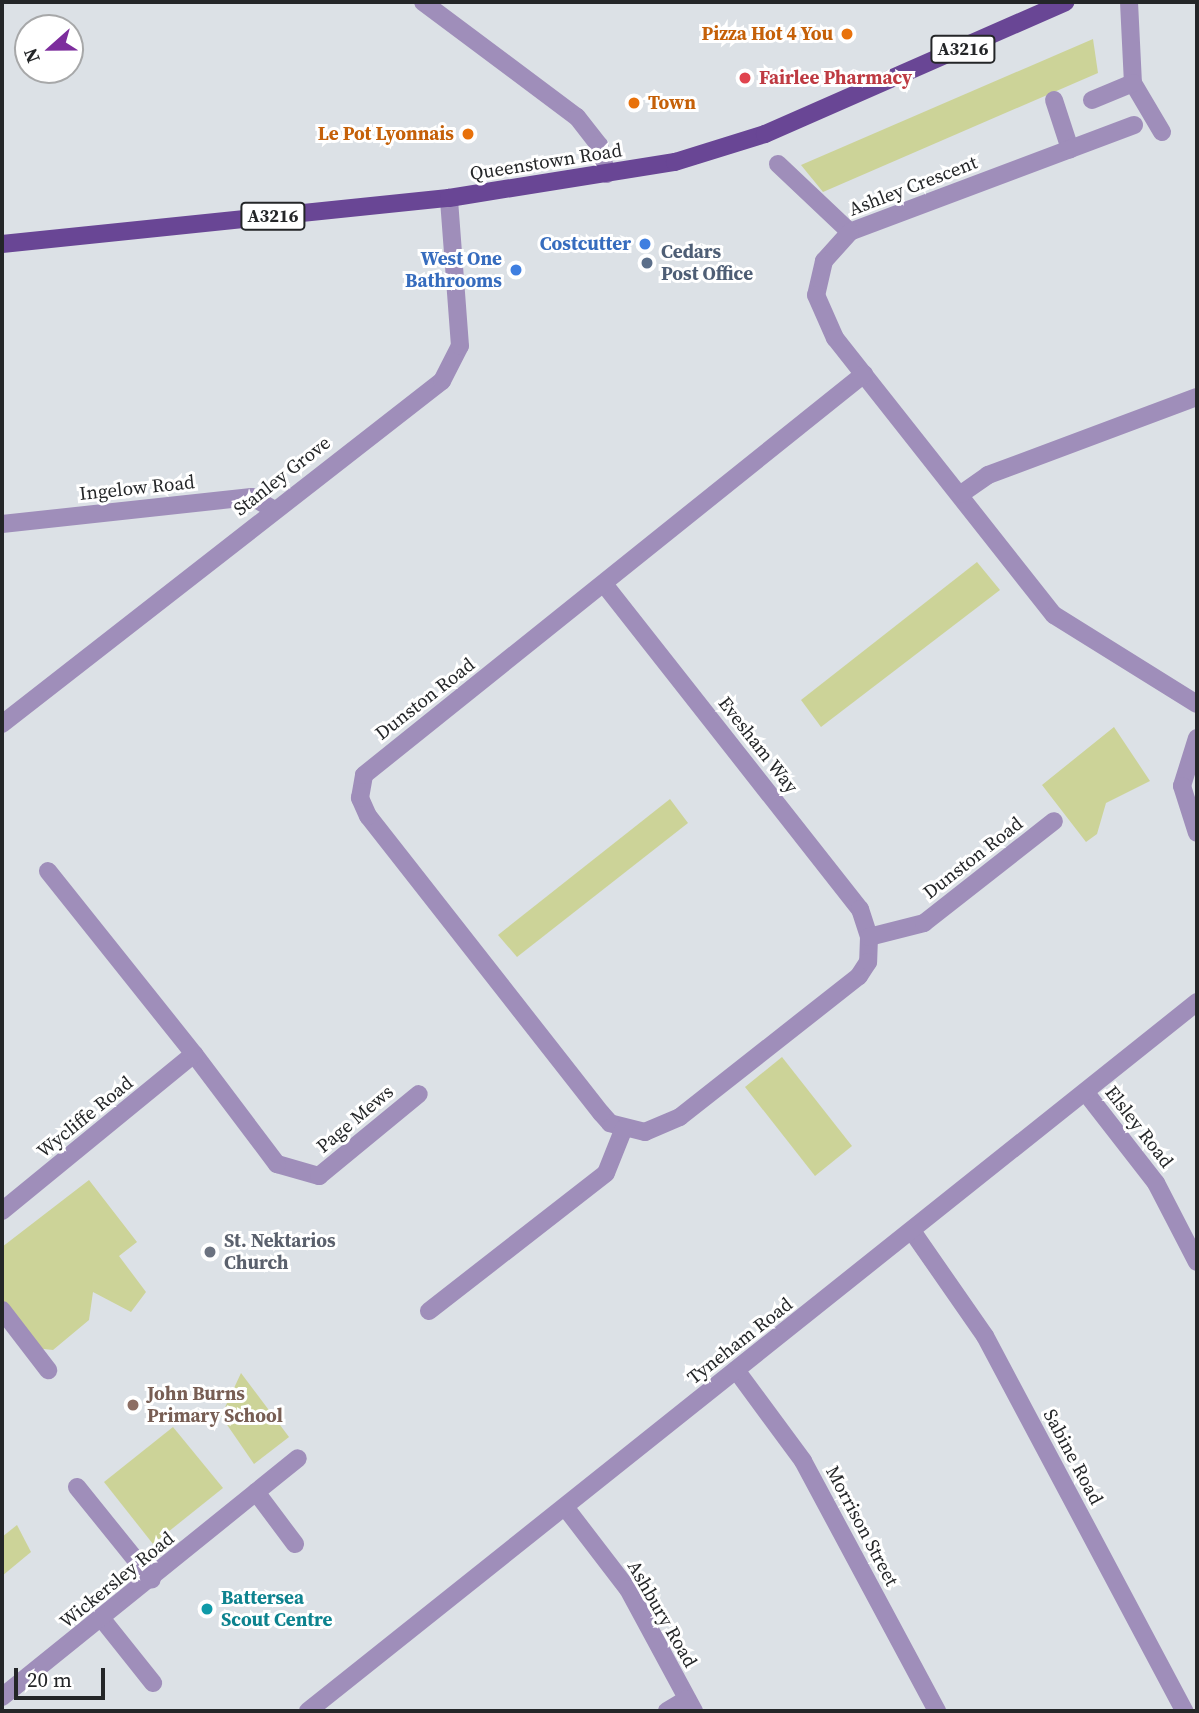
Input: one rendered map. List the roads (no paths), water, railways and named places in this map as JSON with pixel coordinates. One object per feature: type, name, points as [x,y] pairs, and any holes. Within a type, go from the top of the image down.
[{"type":"main road","name":"Queenstown Road","points":[[2,244],[449,198],[676,162],[765,134],[1065,2]]},
{"type":"street","points":[[423,2],[578,117],[599,145],[607,174]]},
{"type":"street","points":[[1129,2],[1133,83],[1162,131]]},
{"type":"street","points":[[1092,100],[1133,83]]},
{"type":"street","points":[[1054,100],[1070,149]]},
{"type":"street","name":"Ashley Crescent","points":[[1134,125],[850,232],[824,261],[816,295],[835,338],[1069,628],[1197,704]]},
{"type":"street","points":[[778,164],[850,232]]},
{"type":"street","name":"Stanley Grove","points":[[2,724],[453,366],[461,315],[449,198]]},
{"type":"street","name":"Dunston Road","points":[[624,1128],[601,1113],[360,798],[364,775],[864,374]]},
{"type":"street","points":[[961,494],[988,475],[1197,397]]},
{"type":"street","name":"Ingelow Road","points":[[2,524],[252,497],[273,509]]},
{"type":"street","name":"Evesham Way","points":[[604,584],[860,909],[869,937]]},
{"type":"street","points":[[1197,738],[1183,770],[1182,793],[1197,833]]},
{"type":"street","name":"Dunston Road","points":[[869,937],[924,923],[1054,821]]},
{"type":"street","points":[[48,871],[194,1054]]},
{"type":"street","points":[[429,1311],[606,1173],[624,1128],[645,1132],[680,1117],[859,976],[868,962],[869,937]]},
{"type":"street","name":"Tyneham Road","points":[[308,1711],[1197,1002]]},
{"type":"street","name":"Page Mews","points":[[194,1054],[277,1164],[319,1176],[419,1094]]},
{"type":"street","name":"Wycliffe Road","points":[[2,1210],[194,1054]]},
{"type":"street","name":"Elsley Road","points":[[1086,1093],[1156,1184],[1197,1262]]},
{"type":"street","name":"Sabine Road","points":[[912,1231],[985,1336],[1184,1711]]},
{"type":"street","points":[[2,1310],[48,1370]]},
{"type":"street","name":"Morrison Street","points":[[736,1370],[796,1450],[937,1711]]},
{"type":"street","name":"Wickersley Road","points":[[2,1698],[152,1580],[298,1458]]},
{"type":"street","points":[[77,1487],[152,1580]]},
{"type":"street","points":[[256,1492],[295,1544]]},
{"type":"street","name":"Ashbury Road","points":[[565,1507],[628,1589],[691,1705]]},
{"type":"street","points":[[102,1619],[153,1683]]},
{"type":"street","points":[[667,1711],[691,1705]]},
{"type":"place","name":"Pizza Hot 4 You","points":[[847,34]]},
{"type":"place","name":"Fairlee Pharmacy","points":[[745,78]]},
{"type":"place","name":"Town","points":[[634,103]]},
{"type":"place","name":"Le Pot Lyonnais","points":[[468,134]]},
{"type":"place","name":"Costcutter","points":[[645,244]]},
{"type":"place","name":"Cedars Post Office","points":[[647,263]]},
{"type":"place","name":"West One Bathrooms","points":[[516,270]]},
{"type":"place","name":"St. Nektarios Church","points":[[210,1252]]},
{"type":"place","name":"John Burns Primary School","points":[[133,1405]]},
{"type":"place","name":"Battersea Scout Centre","points":[[207,1609]]}]
